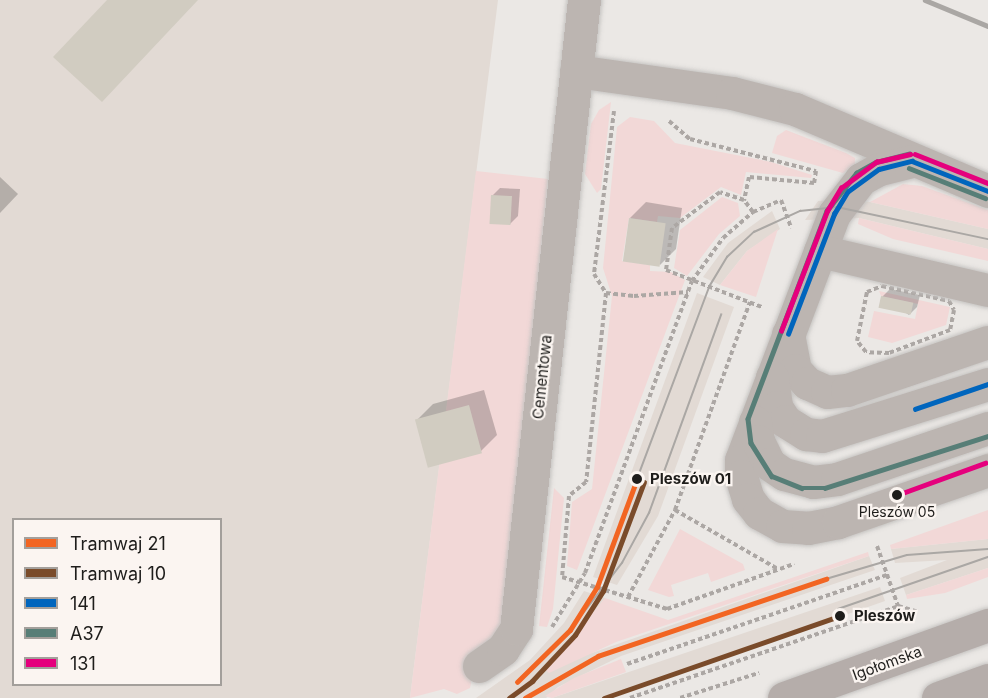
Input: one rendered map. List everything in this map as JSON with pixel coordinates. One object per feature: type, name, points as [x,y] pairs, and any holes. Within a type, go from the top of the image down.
[{"type":"main road","name":"Igołomska","points":[[784,698],[988,625]]},
{"type":"main road","points":[[938,698],[988,681]]},
{"type":"lane","name":"Cementowa","points":[[479,666],[503,650],[516,629],[584,0]]},
{"type":"lane","points":[[576,71],[766,101],[824,119],[912,161],[988,191]]},
{"type":"lane","points":[[912,161],[879,169],[853,185],[834,214],[741,460],[742,484],[759,513],[782,526],[808,528],[838,522],[988,470]]},
{"type":"lane","points":[[820,251],[988,290]]},
{"type":"lane","points":[[788,334],[795,370],[807,383],[827,392],[848,390],[988,342]]},
{"type":"lane","points":[[772,377],[776,407],[785,421],[806,434],[822,436],[988,384]]},
{"type":"lane","points":[[755,422],[758,441],[769,464],[784,474],[813,482],[837,479],[988,428]]},
{"type":"path","points":[[625,109],[615,108],[594,274],[606,293],[586,482],[569,496],[562,577],[667,609],[799,562]]},
{"type":"path","points":[[666,119],[690,139],[816,171],[814,183],[749,177],[744,200]]},
{"type":"path","points":[[753,212],[744,200],[720,192],[672,228],[666,270],[763,307]]},
{"type":"path","points":[[545,635],[581,582],[692,281],[723,238],[753,212],[781,200],[790,225]]},
{"type":"path","points":[[882,286],[952,303],[954,316],[951,330],[896,351],[876,354],[858,345],[870,289],[882,286]]},
{"type":"path","points":[[606,293],[633,296],[688,292]]},
{"type":"path","points":[[628,597],[675,510],[750,302]]},
{"type":"path","points":[[675,510],[778,570]]},
{"type":"path","points":[[627,664],[887,575]]},
{"type":"path","points":[[630,698],[898,606],[926,615]]},
{"type":"shaded area","points":[[0,0],[498,0],[410,698],[0,698]]},
{"type":"shaded area","points":[[611,102],[601,189],[597,193],[585,174],[591,124],[599,110]]},
{"type":"shaded area","points":[[630,117],[654,121],[675,143],[771,162],[812,175],[811,178],[746,172],[741,195],[721,187],[680,218],[658,216],[657,222],[629,218],[622,261],[650,265],[650,271],[671,272],[685,280],[577,570],[567,566],[572,502],[592,489],[612,296],[603,268],[617,127]]},
{"type":"shaded area","points":[[786,130],[846,153],[855,158],[855,164],[843,173],[772,153],[777,136]]},
{"type":"shaded area","points":[[476,171],[548,179],[504,615],[500,635],[477,655],[470,688],[457,694],[444,689],[410,698]]},
{"type":"shaded area","points":[[903,184],[922,186],[988,210],[988,229],[870,202]]},
{"type":"shaded area","points":[[722,197],[738,203],[740,216],[719,234],[687,276],[674,268],[680,230]]},
{"type":"shaded area","points":[[818,201],[870,202],[988,229],[988,249],[859,218],[805,220]]},
{"type":"shaded area","points":[[772,211],[780,229],[747,251],[720,285],[703,277],[728,243]]},
{"type":"shaded area","points":[[859,218],[988,249],[988,261],[893,239],[858,224]]},
{"type":"shaded area","points":[[778,229],[756,297],[720,285],[747,251]]},
{"type":"shaded area","points":[[879,291],[950,307],[946,325],[892,343],[868,337],[874,311],[915,319],[918,304],[881,296]]},
{"type":"shaded area","points":[[697,293],[734,307],[658,516],[617,585],[593,577]]},
{"type":"shaded area","points":[[554,488],[564,498],[553,609],[547,627],[539,626]]},
{"type":"shaded area","points":[[988,510],[988,539],[891,549],[890,545]]},
{"type":"shaded area","points":[[680,529],[743,564],[745,570],[711,582],[708,573],[671,585],[674,596],[669,597],[648,590]]},
{"type":"shaded area","points":[[988,539],[988,568],[906,595],[900,578],[947,560],[895,563],[891,549]]},
{"type":"shaded area","points":[[868,552],[869,556],[616,642],[549,673],[546,670],[605,598],[668,620]]},
{"type":"shaded area","points":[[869,556],[875,570],[621,656],[558,687],[546,698],[476,698],[530,660],[564,623],[584,591],[605,598],[565,651],[569,661]]},
{"type":"shaded area","points":[[988,568],[988,577],[945,593],[907,599],[906,595]]},
{"type":"shaded area","points":[[880,587],[885,601],[609,698],[552,698]]},
{"type":"shaded area","points":[[621,659],[626,672],[552,698],[545,696],[574,678]]},
{"type":"building","points":[[107,0],[198,0],[102,102],[53,57]]},
{"type":"building","points":[[491,195],[512,196],[510,225],[489,224]]},
{"type":"building","points":[[629,218],[666,223],[660,267],[623,262]]},
{"type":"building","points":[[881,296],[913,303],[911,315],[879,308]]},
{"type":"building","points":[[469,405],[482,453],[428,468],[415,419]]},
{"type":"tram line","points":[[637,479],[709,287],[727,257],[754,232],[800,211],[837,207],[988,239]]},
{"type":"tram line","points":[[570,630],[622,563],[649,513],[721,315]]},
{"type":"tram line","name":"21","points":[[517,682],[570,630],[597,587],[637,479]]},
{"type":"tram line","name":"10","points":[[509,698],[532,681],[575,635],[603,591],[644,482]]},
{"type":"tram line","points":[[826,579],[907,555],[988,549]]},
{"type":"tram line","points":[[838,609],[988,557]]},
{"type":"tram line","name":"21","points":[[525,698],[598,656],[826,579]]},
{"type":"tram line","name":"10","points":[[604,698],[840,616]]},
{"type":"railway","points":[[925,0],[988,26]]},
{"type":"transit line","name":"A37","points":[[910,154],[877,162],[857,173],[827,211],[748,419],[751,443],[772,476],[802,488],[825,488],[988,436]]},
{"type":"transit line","name":"131","points":[[781,331],[827,211],[841,188],[876,162],[910,154]]},
{"type":"transit line","name":"131","points":[[915,154],[988,183]]},
{"type":"transit line","name":"141","points":[[912,161],[988,191]]},
{"type":"transit line","name":"141","points":[[788,334],[834,214],[847,192],[879,169],[912,161]]},
{"type":"transit line","name":"A37","points":[[909,168],[985,198]]},
{"type":"transit line","name":"141","points":[[915,409],[988,384]]},
{"type":"transit line","name":"131","points":[[897,495],[985,463]]},
{"type":"place","name":"Pleszów 01","points":[[637,479]]},
{"type":"place","name":"Pleszów 05","points":[[897,495]]},
{"type":"place","name":"Pleszów","points":[[840,616]]}]
